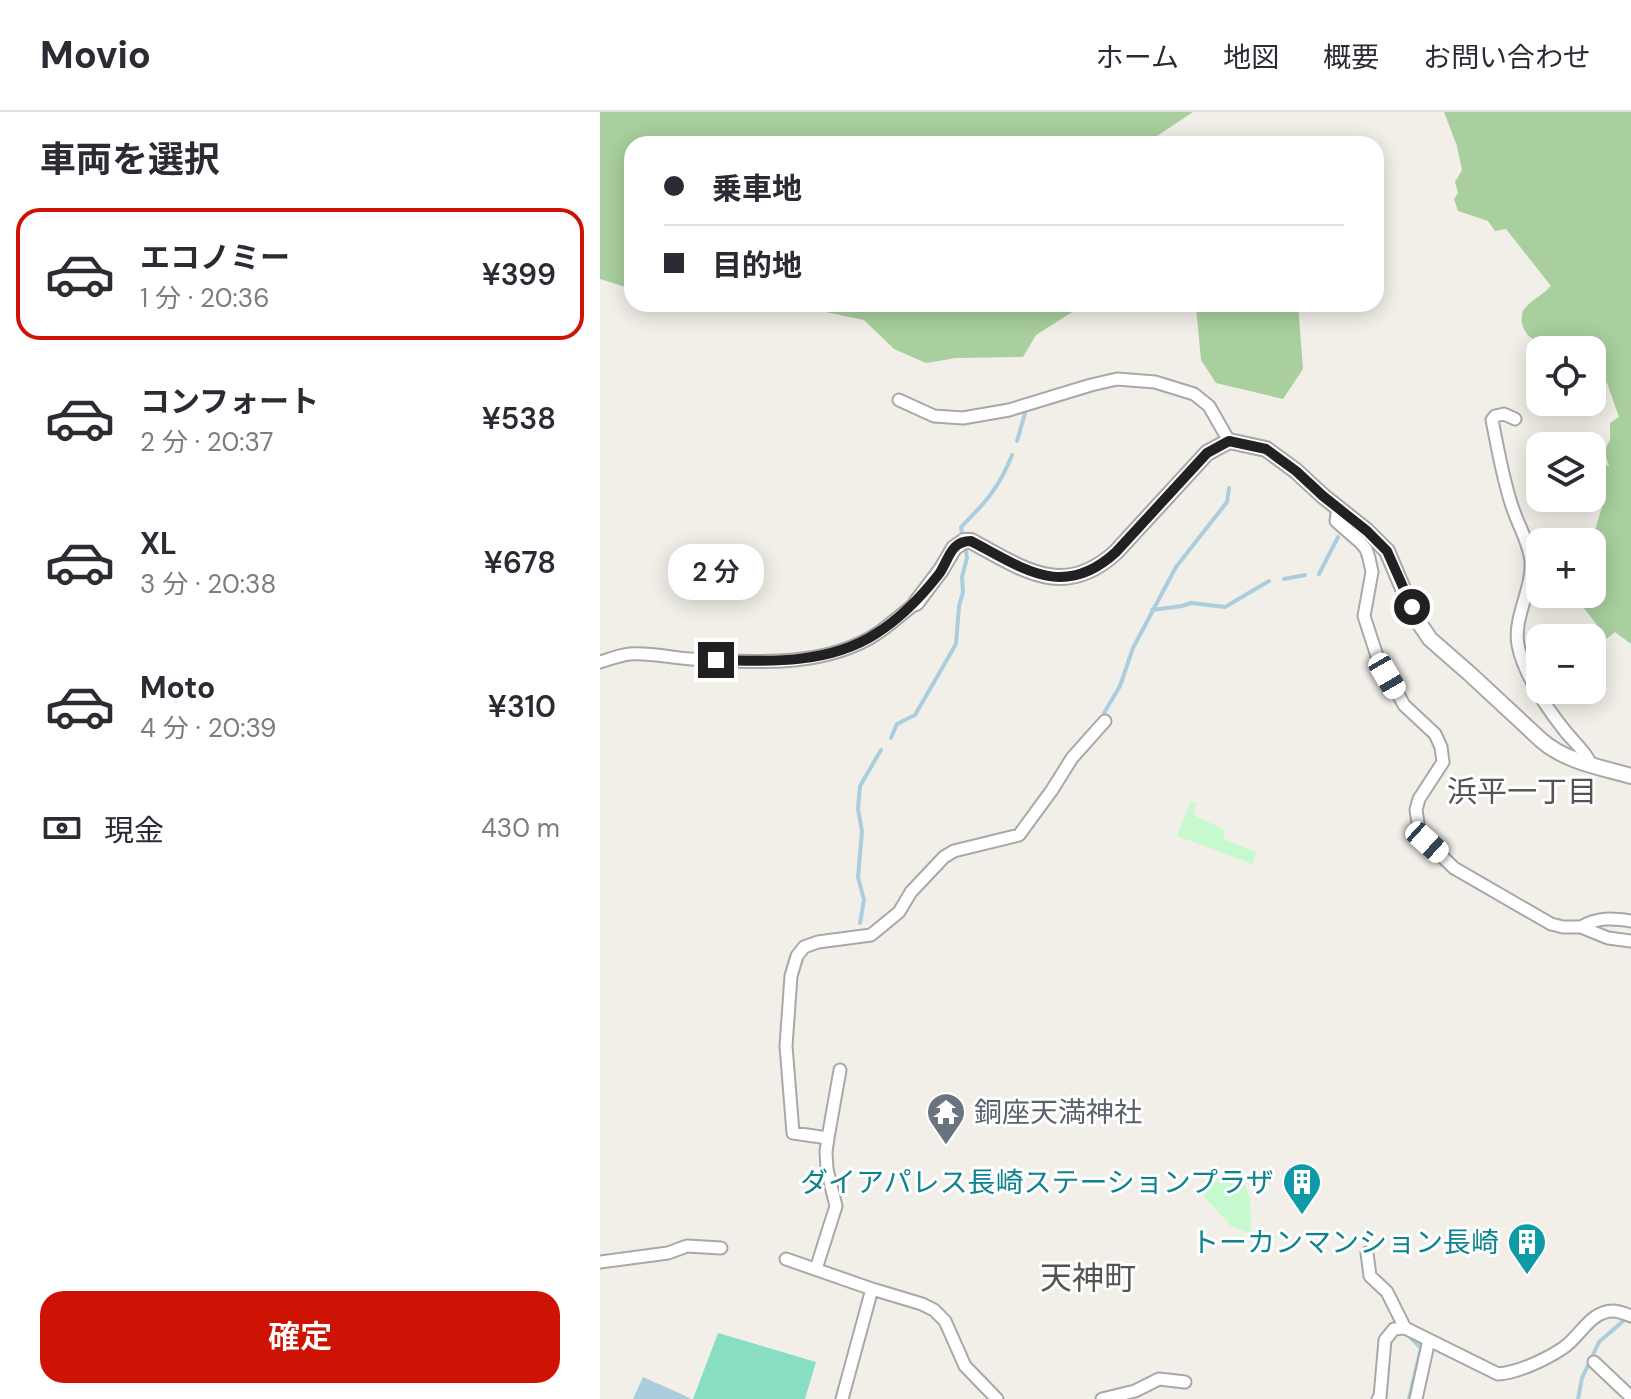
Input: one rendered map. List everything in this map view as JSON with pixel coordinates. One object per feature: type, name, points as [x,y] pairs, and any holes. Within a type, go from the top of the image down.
[{"type":"street","points":[[899,400],[934,416],[963,418],[1009,410],[1117,379],[1155,382],[1194,394],[1209,406],[1229,441]]},
{"type":"street","points":[[1515,419],[1504,414],[1492,420],[1512,506],[1528,544],[1531,562],[1517,632],[1518,645],[1539,694],[1591,764]]},
{"type":"street","points":[[600,662],[626,654],[741,661],[797,660],[841,650],[876,634],[916,603],[954,548],[964,541],[971,541],[1016,565],[1048,577],[1075,577],[1092,571],[1116,552],[1207,453],[1229,441],[1266,449],[1367,531],[1387,551],[1415,617],[1430,639],[1553,751],[1631,776]]},
{"type":"street","points":[[1338,508],[1336,521],[1360,542],[1369,558],[1372,572],[1364,616],[1377,656],[1404,705],[1435,734],[1441,747],[1443,762],[1424,790],[1416,810],[1417,822],[1427,842],[1454,868],[1551,924],[1581,927],[1608,938],[1631,941]]},
{"type":"street","points":[[828,1138],[793,1133],[786,1046],[791,976],[797,956],[804,947],[818,942],[871,935],[899,912],[911,892],[944,857],[954,851],[1019,835],[1072,758],[1105,721]]},
{"type":"street","points":[[1581,927],[1596,920],[1631,921]]},
{"type":"street","points":[[816,1269],[836,1206],[826,1152],[840,1070]]},
{"type":"street","points":[[600,1262],[668,1253],[687,1246],[721,1248]]},
{"type":"street","points":[[1367,1253],[1370,1276],[1387,1292],[1405,1328]]},
{"type":"street","points":[[786,1259],[922,1304],[945,1321],[965,1366],[997,1399]]},
{"type":"street","points":[[842,1399],[872,1289]]},
{"type":"street","points":[[1378,1399],[1385,1340],[1394,1329],[1405,1328],[1498,1374],[1508,1373],[1562,1348],[1592,1318],[1612,1311],[1631,1316]]},
{"type":"street","points":[[1416,1399],[1429,1340]]},
{"type":"street","points":[[1594,1362],[1631,1397]]},
{"type":"street","points":[[1102,1399],[1135,1391],[1159,1379],[1185,1382]]},
{"type":"green space","points":[[600,112],[1193,112],[1157,136],[624,136],[624,286],[600,279]]},
{"type":"green space","points":[[1444,112],[1631,112],[1631,644],[1615,632],[1606,639],[1606,624],[1596,624],[1584,608],[1606,608],[1606,528],[1596,528],[1600,512],[1606,512],[1606,465],[1609,466],[1606,447],[1610,440],[1610,423],[1619,417],[1606,382],[1606,336],[1528,336],[1522,320],[1523,311],[1551,286],[1506,229],[1495,231],[1488,221],[1458,211],[1454,199],[1458,193],[1455,182],[1462,170]]},
{"type":"green space","points":[[826,312],[1072,312],[1036,335],[1023,357],[956,358],[926,363],[894,349],[864,320]]},
{"type":"green space","points":[[1196,312],[1299,312],[1303,369],[1283,399],[1216,383],[1201,360]]},
{"type":"green space","points":[[1191,802],[1197,803],[1193,815],[1225,830],[1223,839],[1256,852],[1253,864],[1177,836]]},
{"type":"green space","points":[[1205,1181],[1243,1181],[1250,1198],[1251,1234],[1232,1227],[1202,1194]]},
{"type":"green space","points":[[718,1333],[816,1362],[805,1399],[693,1399]]},
{"type":"water","points":[[643,1377],[690,1398],[633,1399]]},
{"type":"waterway","points":[[1017,441],[1026,410]]},
{"type":"waterway","points":[[962,532],[961,527],[997,486],[1012,455]]},
{"type":"waterway","points":[[1104,713],[1120,686],[1133,648],[1176,567],[1227,502],[1229,488]]},
{"type":"waterway","points":[[1319,574],[1338,537]]},
{"type":"waterway","points":[[891,738],[897,724],[915,715],[956,644],[966,551]]},
{"type":"waterway","points":[[1284,579],[1305,575]]},
{"type":"waterway","points":[[1152,610],[1191,603],[1225,607],[1269,581]]},
{"type":"waterway","points":[[860,923],[864,900],[858,877],[862,831],[858,809],[860,786],[881,750]]},
{"type":"waterway","points":[[1578,1399],[1582,1378],[1599,1342],[1629,1316]]},
{"type":"waterway","points":[[1409,1399],[1421,1348],[1410,1337]]},
{"type":"place","name":"銅座天満神社","points":[[946,1146]]},
{"type":"place","name":"ダイアパレス長崎ステーションプラザ","points":[[1302,1216]]},
{"type":"place","name":"トーカンマンション長崎","points":[[1527,1276]]},
{"type":"district","name":"浜平一丁目","points":[[1522,792]]},
{"type":"district","name":"天神町","points":[[1088,1278]]},
{"type":"route","points":[[716,660],[797,660],[841,650],[876,634],[916,603],[954,548],[964,541],[971,541],[1016,565],[1048,577],[1075,577],[1092,571],[1116,552],[1207,453],[1229,441],[1266,449],[1367,531],[1387,551],[1412,607]]}]
